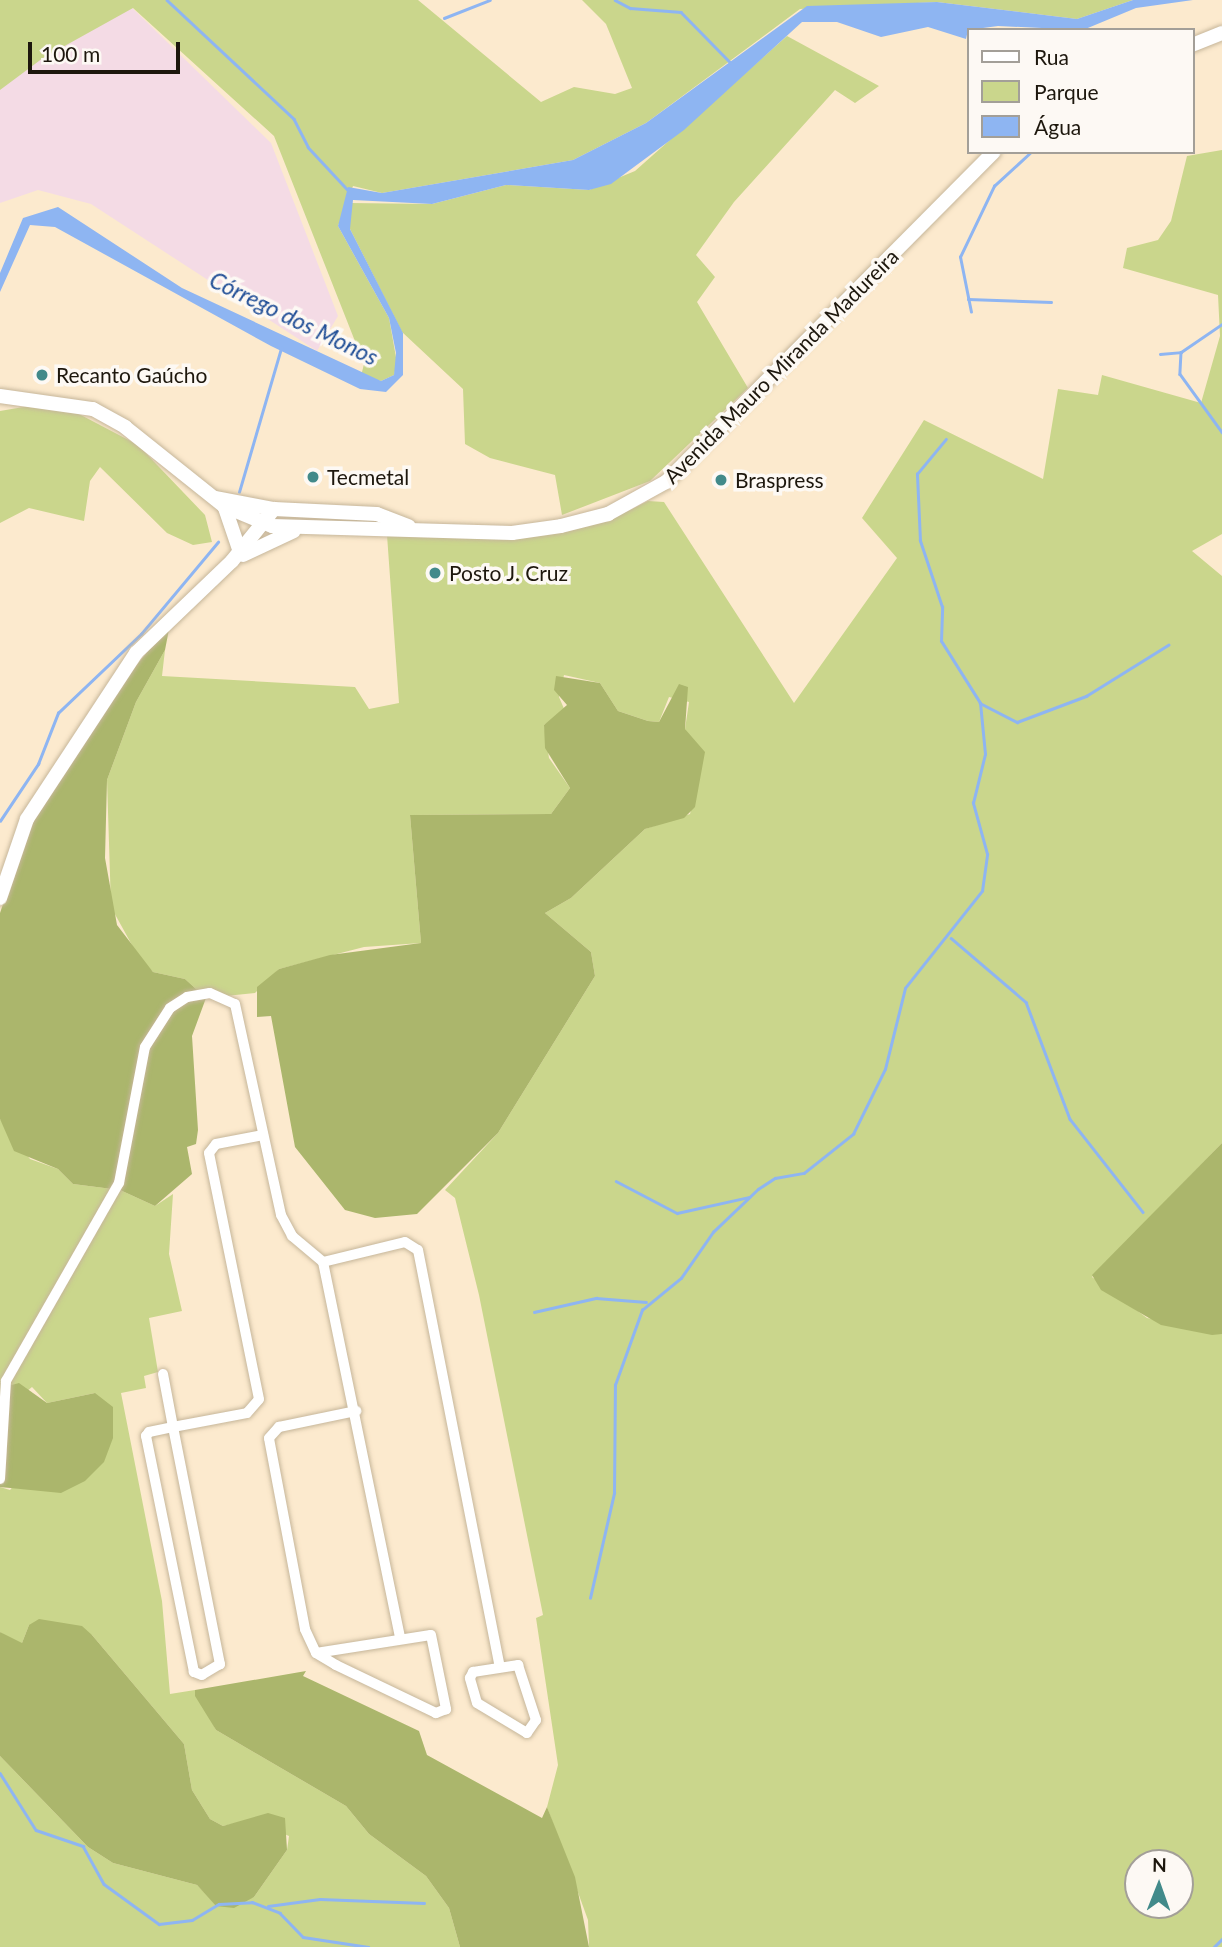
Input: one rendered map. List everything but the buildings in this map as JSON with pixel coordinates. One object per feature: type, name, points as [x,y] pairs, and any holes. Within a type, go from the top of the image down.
[{"type":"main road","points":[[1194,44],[1222,33]]},
{"type":"main road","name":"Avenida Mauro Miranda Madureira","points":[[0,396],[93,409],[219,502],[264,524],[306,528],[411,527],[512,533],[561,526],[638,501],[740,412],[992,154]]},
{"type":"main road","points":[[219,502],[236,556]]},
{"type":"main road","name":"Avenida Mauro Miranda Madureira","points":[[219,502],[274,509],[359,512],[411,527]]},
{"type":"main road","points":[[0,898],[27,819],[79,735],[147,639],[236,556],[274,509]]},
{"type":"main road","points":[[236,556],[306,528]]},
{"type":"street","points":[[0,1479],[6,1381],[119,1183],[145,1047],[170,1008],[187,997],[210,993],[235,1004],[281,1215],[292,1236],[323,1262],[356,1411],[400,1637]]},
{"type":"street","points":[[163,1374],[173,1427],[220,1664],[202,1675],[194,1672],[146,1436],[173,1427],[247,1413],[259,1399],[209,1153],[216,1144],[264,1135]]},
{"type":"street","points":[[323,1262],[405,1242],[418,1250],[500,1667]]},
{"type":"street","points":[[316,1653],[426,1633],[434,1639],[447,1703],[442,1712],[316,1653],[305,1629],[269,1438],[279,1427],[356,1411]]},
{"type":"street","points":[[519,1665],[524,1673],[536,1720],[530,1732],[473,1696],[471,1674],[500,1667],[519,1665]]},
{"type":"shaded area","points":[[124,0],[271,143],[338,316],[317,351],[91,204],[38,190],[0,203],[0,85]]},
{"type":"green space","points":[[0,0],[418,0],[541,102],[574,87],[615,94],[632,88],[606,24],[582,0],[1133,0],[1077,19],[937,2],[800,9],[646,123],[573,160],[382,193],[353,186],[338,226],[389,318],[397,363],[394,375],[381,381],[361,376],[364,364],[274,136],[133,8],[43,58],[0,90]]},
{"type":"green space","points":[[787,36],[879,86],[855,103],[835,90],[734,202],[696,255],[715,277],[697,302],[748,388],[650,481],[562,515],[555,475],[490,458],[465,444],[463,389],[402,332],[350,229],[350,203],[432,204],[506,185],[589,190],[635,171]]},
{"type":"green space","points":[[1222,150],[1222,534],[1192,551],[1222,576],[1222,1143],[1092,1277],[1147,1318],[1222,1334],[1222,1947],[589,1947],[588,1920],[547,1807],[558,1765],[536,1618],[543,1615],[479,1295],[455,1198],[445,1190],[498,1133],[595,976],[591,952],[545,913],[571,898],[645,829],[690,814],[700,772],[685,729],[689,702],[669,697],[659,722],[648,721],[618,711],[600,683],[564,675],[559,697],[565,711],[544,725],[549,758],[570,788],[551,814],[410,815],[421,943],[364,947],[279,969],[255,993],[206,998],[185,979],[153,972],[138,956],[111,907],[107,780],[136,702],[165,650],[162,676],[355,687],[369,709],[399,703],[387,535],[493,538],[626,512],[648,501],[664,502],[794,703],[897,558],[862,518],[924,420],[1043,479],[1058,389],[1098,395],[1102,375],[1201,403],[1220,336],[1218,295],[1123,268],[1127,248],[1158,240],[1171,221],[1187,156]]},
{"type":"green space","points":[[35,405],[79,414],[138,445],[205,515],[212,542],[193,545],[167,533],[100,467],[90,481],[84,521],[29,508],[0,523],[0,411]]},
{"type":"green space","points":[[170,624],[165,650],[136,702],[107,780],[105,858],[117,925],[153,972],[185,979],[206,998],[192,1036],[198,1130],[196,1144],[187,1147],[192,1174],[155,1206],[120,1190],[73,1184],[58,1169],[14,1151],[0,1119],[0,913],[28,830],[126,678]]},
{"type":"green space","points":[[556,676],[600,683],[618,711],[659,722],[679,684],[688,687],[685,729],[705,752],[695,807],[684,818],[645,829],[571,898],[545,913],[591,952],[595,976],[498,1133],[417,1214],[375,1218],[345,1210],[295,1147],[271,1016],[257,1017],[257,987],[279,969],[330,955],[421,943],[410,815],[551,814],[570,788],[545,748],[544,725],[567,705],[554,690]]},
{"type":"green space","points":[[0,1119],[30,1159],[58,1169],[73,1184],[120,1190],[155,1206],[173,1194],[169,1254],[182,1311],[149,1318],[158,1372],[144,1376],[146,1388],[121,1393],[162,1601],[170,1694],[195,1690],[216,1730],[346,1806],[369,1834],[426,1876],[449,1908],[460,1947],[0,1947],[0,1756],[88,1847],[113,1863],[197,1885],[217,1906],[254,1897],[287,1850],[289,1836],[250,1820],[223,1826],[210,1819],[192,1790],[184,1744],[92,1635],[29,1625],[22,1643],[15,1643],[0,1632],[0,1487],[10,1490],[95,1393],[47,1403],[32,1387],[0,1414]]},
{"type":"green space","points":[[1222,1143],[1222,1334],[1212,1335],[1161,1325],[1101,1290],[1092,1275]]},
{"type":"green space","points":[[19,1383],[47,1403],[95,1393],[113,1407],[113,1438],[104,1462],[85,1481],[61,1493],[0,1487],[0,1414],[8,1386]]},
{"type":"green space","points":[[39,1619],[82,1626],[92,1635],[184,1744],[192,1790],[210,1819],[223,1826],[268,1813],[285,1818],[287,1850],[254,1897],[234,1908],[216,1906],[197,1885],[113,1863],[88,1847],[0,1756],[0,1632],[22,1643],[29,1625]]},
{"type":"green space","points":[[306,1671],[303,1676],[419,1731],[427,1755],[542,1818],[547,1807],[575,1877],[589,1947],[460,1947],[449,1908],[426,1876],[369,1834],[346,1806],[216,1730],[195,1696],[195,1690]]},
{"type":"water","points":[[1133,0],[1193,0],[1136,8],[1088,28],[967,28],[966,39],[928,27],[881,37],[837,22],[802,22],[684,130],[611,184],[589,190],[506,185],[432,204],[353,200],[350,229],[403,333],[403,375],[386,392],[360,389],[271,346],[55,227],[30,225],[0,292],[0,273],[23,218],[58,207],[182,288],[381,381],[394,375],[396,353],[389,318],[338,226],[348,187],[382,193],[573,160],[646,123],[807,6],[937,2],[1077,19]]},
{"type":"waterway","points":[[167,0],[294,119],[308,147],[348,190]]},
{"type":"waterway","points":[[444,18],[490,0]]},
{"type":"waterway","points":[[615,0],[630,8],[681,12],[731,63]]},
{"type":"waterway","points":[[971,312],[960,257],[994,186],[1029,154]]},
{"type":"waterway","points":[[968,299],[1051,302]]},
{"type":"waterway","points":[[1160,354],[1181,352],[1222,324]]},
{"type":"waterway","points":[[239,492],[281,348]]},
{"type":"waterway","points":[[1181,352],[1180,374],[1222,432]]},
{"type":"waterway","points":[[590,1598],[614,1493],[615,1385],[642,1310],[681,1278],[713,1232],[758,1189],[775,1178],[804,1173],[853,1134],[885,1069],[905,988],[982,891],[987,854],[973,803],[985,754],[980,703],[941,641],[942,607],[920,541],[917,474],[946,439]]},
{"type":"waterway","points":[[0,821],[38,764],[58,713],[141,634],[218,542]]},
{"type":"waterway","points":[[980,703],[1017,722],[1086,696],[1168,645]]},
{"type":"waterway","points":[[951,938],[1026,1002],[1070,1119],[1143,1212]]},
{"type":"waterway","points":[[616,1181],[677,1213],[749,1197]]},
{"type":"waterway","points":[[534,1312],[596,1298],[646,1302]]},
{"type":"waterway","points":[[0,1773],[36,1830],[83,1846],[104,1884],[159,1924],[192,1920],[219,1904],[252,1902],[280,1913],[303,1937],[368,1947]]},
{"type":"waterway","points":[[268,1906],[320,1899],[424,1903]]},
{"type":"waterway","points":[[1214,1947],[1222,1939]]},
{"type":"place","name":"Recanto Gaúcho","points":[[42,375]]},
{"type":"place","name":"Tecmetal","points":[[313,477]]},
{"type":"place","name":"Braspress","points":[[721,480]]},
{"type":"place","name":"Posto J. Cruz","points":[[435,573]]},
{"type":"water label","name":"Córrego dos Monos","points":[[294,318]]}]
